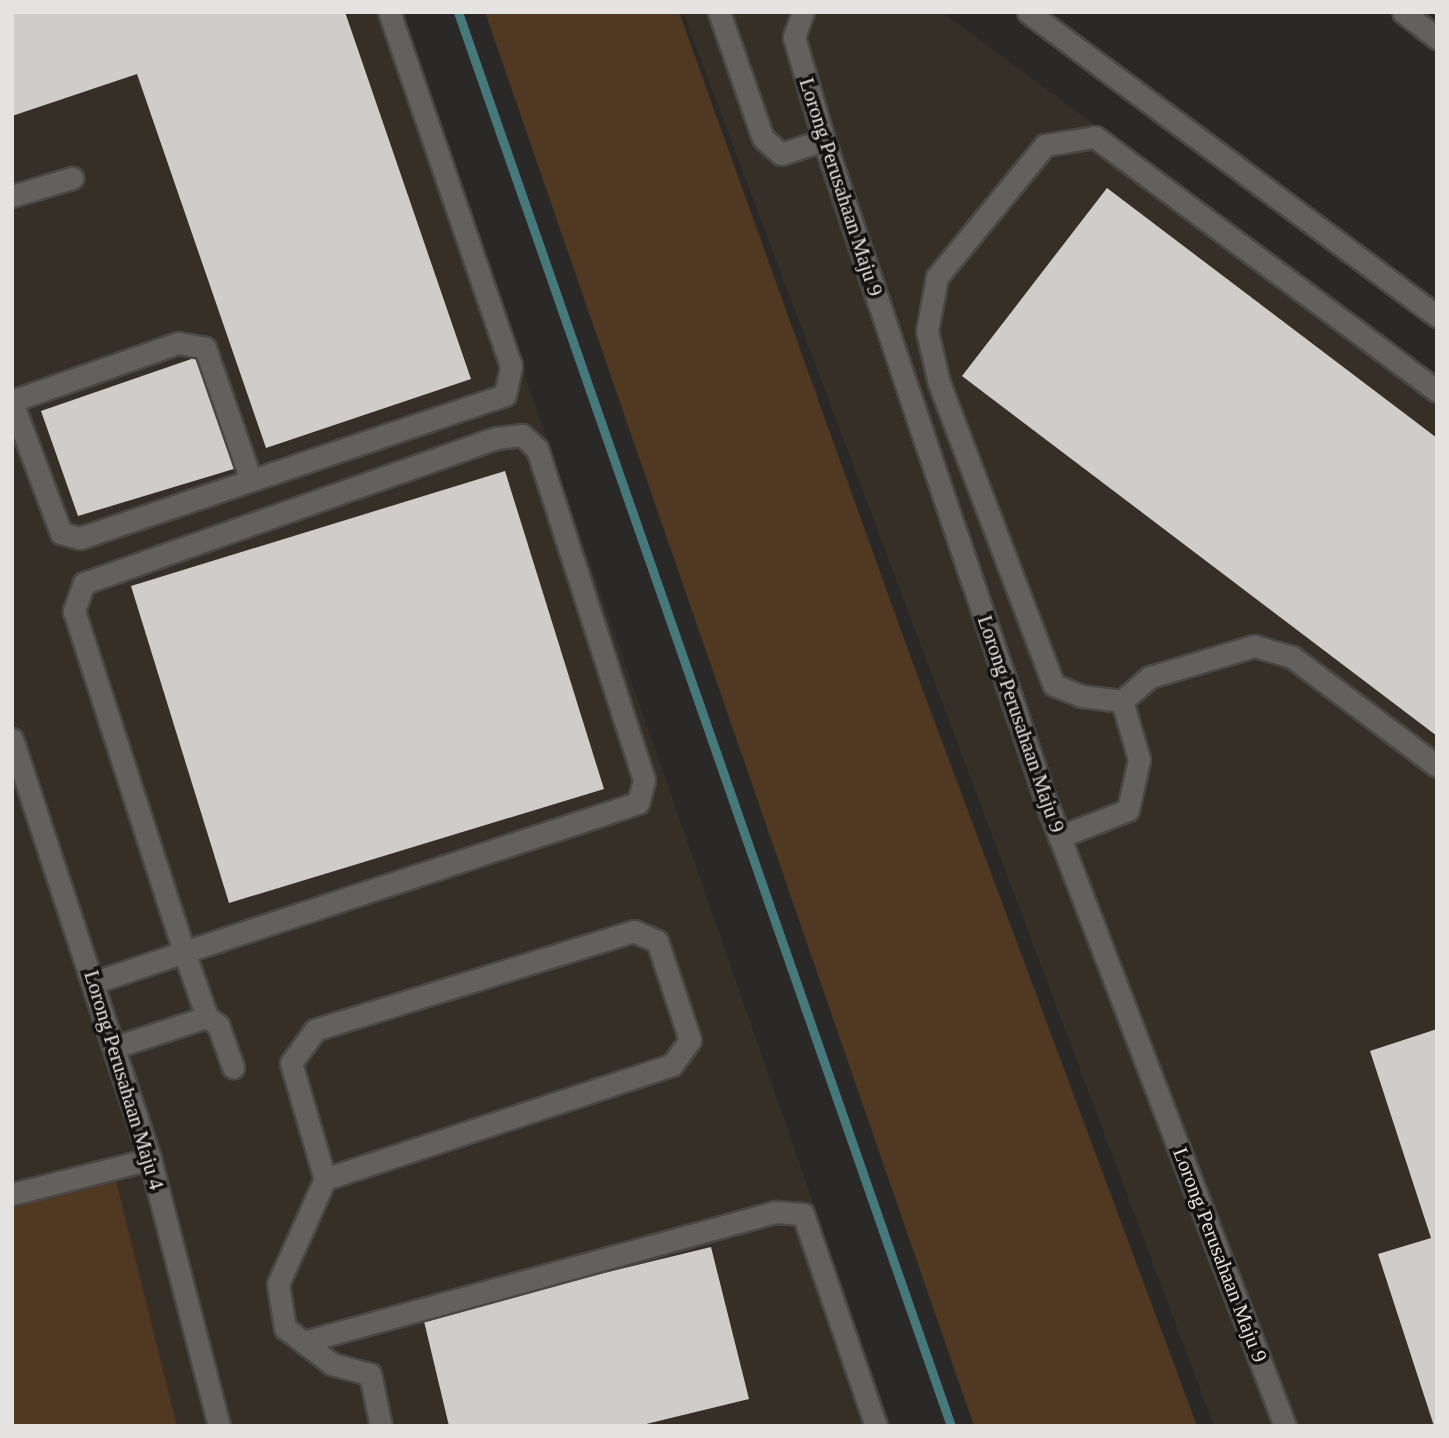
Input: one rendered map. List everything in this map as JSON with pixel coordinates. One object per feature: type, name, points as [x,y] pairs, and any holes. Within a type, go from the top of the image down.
[{"type":"street","points":[[251,480],[205,348],[178,343],[12,401],[61,533],[80,538],[505,395],[511,366],[389,12]]},
{"type":"street","points":[[719,12],[763,138],[781,154],[824,140]]},
{"type":"street","name":"Lorong Perusahaan Maju 9","points":[[803,12],[794,37],[824,140],[1059,837],[1285,1426]]},
{"type":"street","points":[[1028,12],[1437,316]]},
{"type":"street","points":[[1403,12],[1437,38]]},
{"type":"street","points":[[1437,391],[1095,136],[1045,145],[937,277],[927,331],[939,383],[1054,685],[1081,696],[1122,701],[1150,677],[1254,646],[1292,657],[1437,766]]},
{"type":"street","points":[[12,196],[72,178]]},
{"type":"street","points":[[95,982],[184,952],[638,803],[644,780],[537,449],[522,435],[496,438],[85,583],[74,611],[184,952],[207,1017],[218,1025],[233,1067]]},
{"type":"street","points":[[1059,837],[1128,810],[1139,759],[1122,701]]},
{"type":"street","name":"Lorong Perusahaan Maju 4","points":[[12,738],[95,982],[150,1159],[219,1426]]},
{"type":"street","points":[[325,1179],[672,1065],[690,1040],[657,941],[634,931],[315,1030],[291,1063],[325,1179],[278,1283],[285,1328],[332,1364],[370,1374],[382,1426]]},
{"type":"street","points":[[115,1047],[207,1017]]},
{"type":"street","points":[[12,1194],[150,1159]]},
{"type":"street","points":[[303,1342],[775,1212],[803,1214],[876,1426]]},
{"type":"shaded area","points":[[12,12],[398,12],[891,1426],[12,1426]]},
{"type":"shaded area","points":[[485,12],[679,12],[908,650],[1197,1426],[974,1426]]},
{"type":"shaded area","points":[[683,12],[942,12],[1437,378],[1437,1426],[1214,1426]]},
{"type":"shaded area","points":[[116,1181],[177,1426],[12,1426],[12,1206]]},
{"type":"building","points":[[12,12],[345,12],[471,379],[266,448],[137,74],[12,116]]},
{"type":"building","points":[[1107,188],[1437,438],[1437,736],[962,376]]},
{"type":"building","points":[[200,356],[237,468],[78,516],[41,411]]},
{"type":"building","points":[[505,471],[604,789],[229,903],[131,586]]},
{"type":"building","points":[[1437,1029],[1437,1426],[1434,1426],[1378,1254],[1431,1238],[1370,1051]]},
{"type":"building","points":[[711,1247],[749,1399],[638,1426],[449,1426],[423,1317]]},
{"type":"waterway","points":[[458,12],[951,1426]]}]
